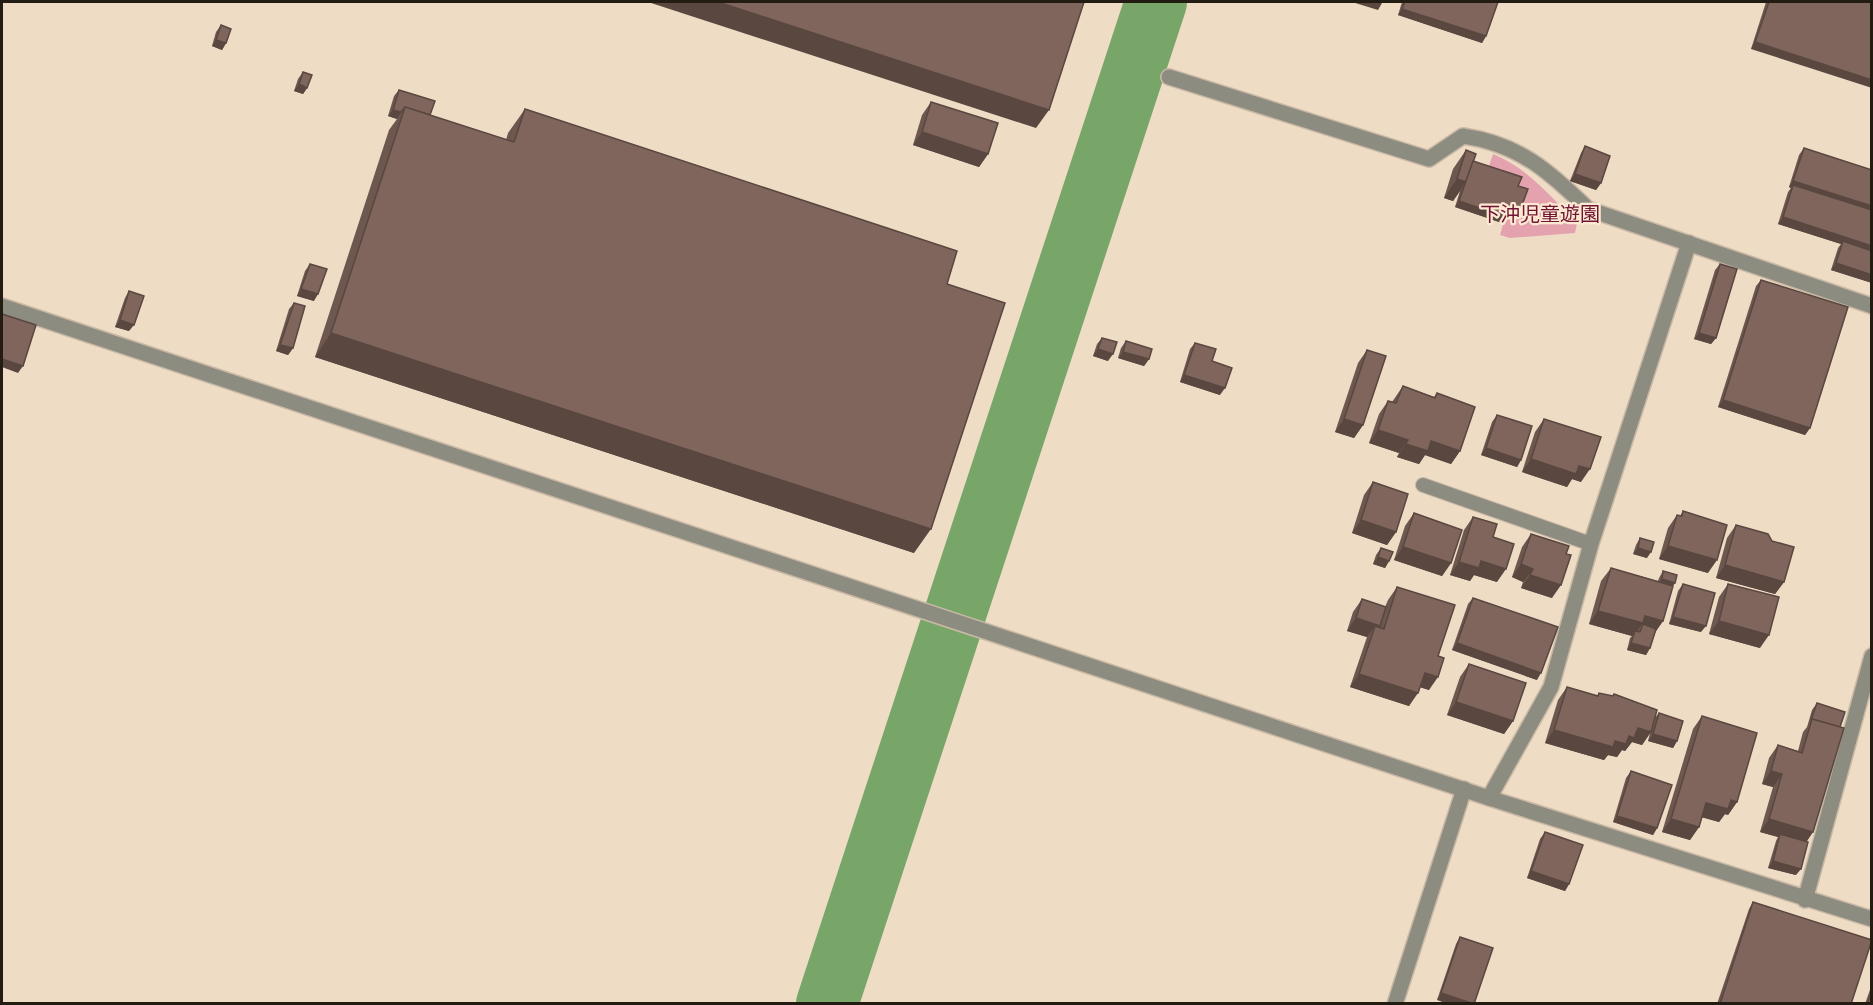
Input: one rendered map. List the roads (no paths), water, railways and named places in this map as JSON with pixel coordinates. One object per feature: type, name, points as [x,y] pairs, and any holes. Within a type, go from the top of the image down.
[{"type":"street","points":[[1169,77],[1429,159],[1463,136],[1487,139],[1512,148],[1528,158],[1557,179],[1588,209],[1872,306]]},
{"type":"street","points":[[1490,798],[1551,687],[1591,544],[1689,243]]},
{"type":"street","points":[[2,306],[1490,798],[1805,900],[1816,900],[1872,919]]},
{"type":"street","points":[[1805,900],[1872,656]]},
{"type":"street","points":[[1395,1004],[1464,789]]},
{"type":"lane","points":[[1423,485],[1591,544]]},
{"type":"waterway","points":[[827,1004],[1156,2]]},
{"type":"park label","name":"下沖児童遊園","points":[[1540,214]]}]
